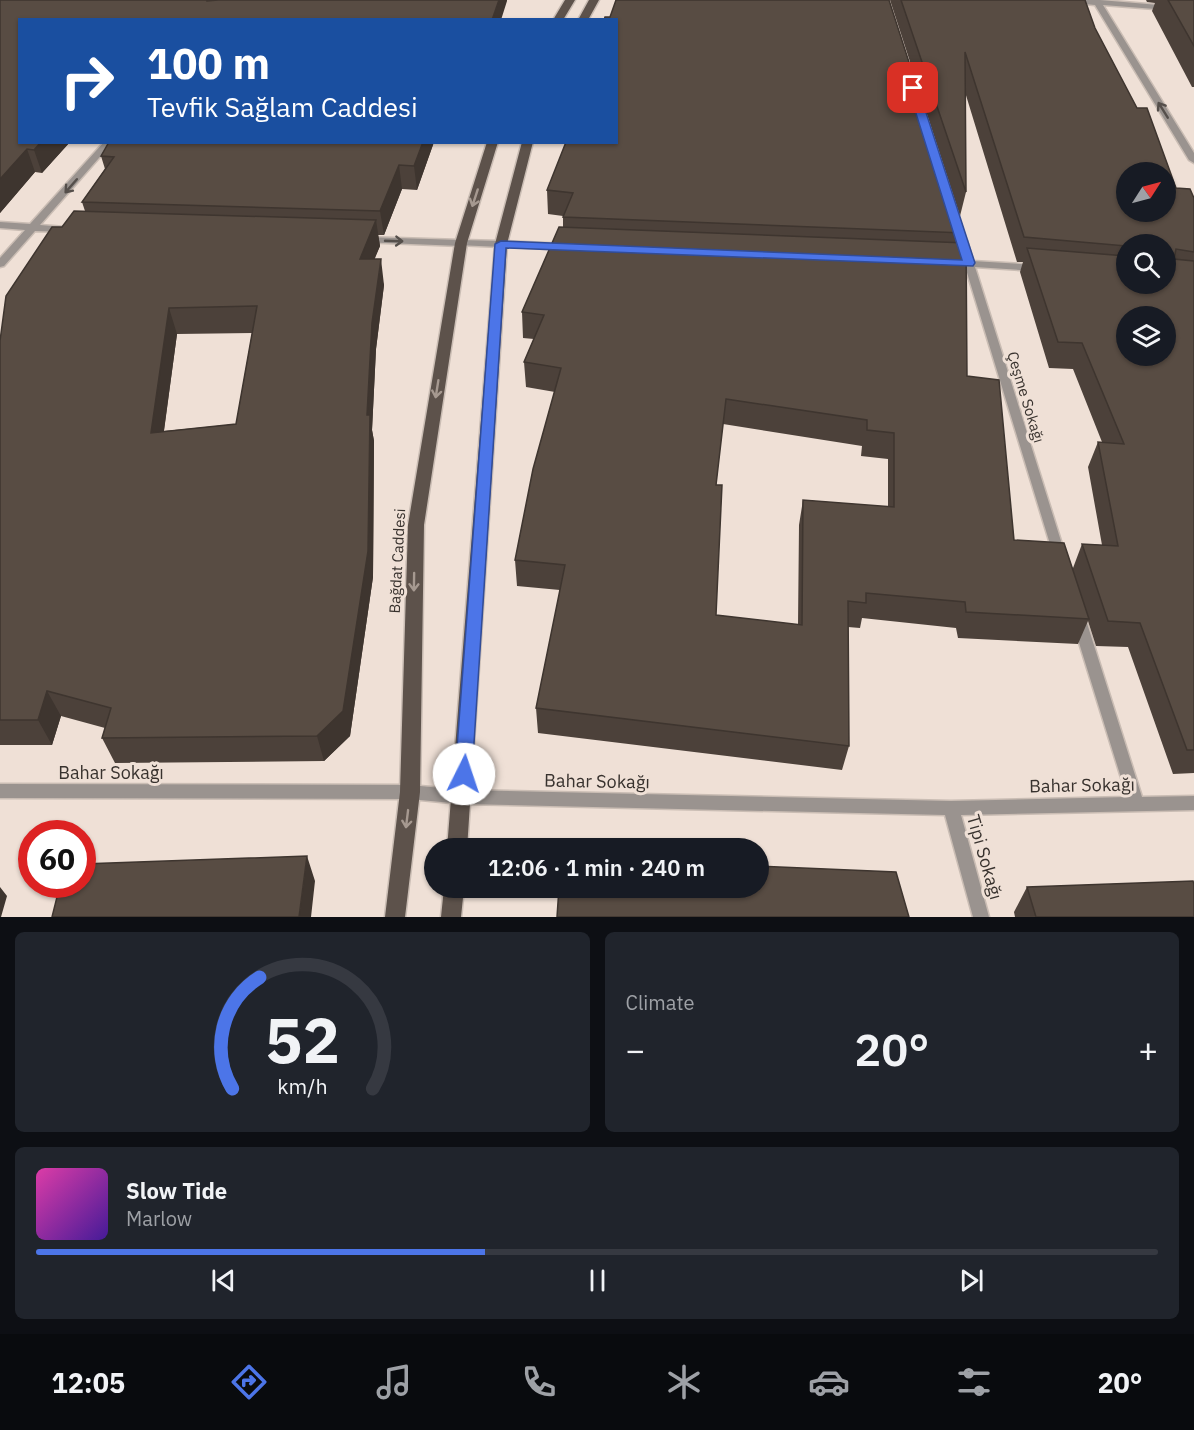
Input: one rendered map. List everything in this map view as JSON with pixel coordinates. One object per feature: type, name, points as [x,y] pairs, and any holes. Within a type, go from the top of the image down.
[{"type":"main road","points":[[559,18],[570,0]]},
{"type":"main road","points":[[584,18],[594,0]]},
{"type":"main road","name":"Bağdat Caddesi","points":[[395,917],[410,792],[416,525],[461,243],[492,144]]},
{"type":"main road","points":[[458,838],[501,244],[527,144]]},
{"type":"main road","points":[[451,917],[453,898]]},
{"type":"street","points":[[1064,0],[1194,10]]},
{"type":"street","points":[[1097,1],[1194,160]]},
{"type":"street","points":[[0,264],[107,144]]},
{"type":"street","points":[[0,225],[81,230]]},
{"type":"street","name":"Çeşme Sokağı","points":[[958,230],[963,263],[1063,567]]},
{"type":"street","points":[[354,239],[583,247]]},
{"type":"street","points":[[963,263],[1048,269]]},
{"type":"street","points":[[1073,601],[1136,803]]},
{"type":"street","name":"Bahar Sokağı","points":[[0,791],[410,792],[462,797],[951,808],[1194,803]]},
{"type":"street","name":"Tipi Sokağı","points":[[951,808],[981,917]]},
{"type":"building","points":[[0,0],[499,0],[493,18],[18,18],[18,144],[39,144],[34,150],[27,149],[0,179]]},
{"type":"building","points":[[616,0],[889,0],[964,233],[563,217],[573,193],[547,190],[565,144],[618,144],[618,18],[605,18],[610,17]]},
{"type":"building","points":[[901,0],[1085,0],[1095,28],[1137,108],[1147,108],[1167,162],[1116,162],[1116,222],[1176,222],[1176,188],[1190,189],[1194,198],[1194,252],[1176,249],[1176,234],[1116,234],[1116,245],[1024,237],[965,52],[966,192]]},
{"type":"building","points":[[1168,0],[1194,0],[1194,46]]},
{"type":"building","points":[[108,144],[422,144],[414,166],[399,165],[380,211],[82,202],[114,157],[101,156]]},
{"type":"building","points":[[74,211],[376,220],[360,259],[381,259],[372,323],[367,415],[370,415],[368,551],[343,711],[317,736],[102,738],[111,708],[47,691],[38,720],[0,720],[0,341],[6,296],[52,227],[62,227]],"holes":[[[257,306],[236,424],[151,433],[169,308]]]},
{"type":"building","points":[[559,227],[966,243],[967,376],[999,380],[1014,540],[1064,543],[1089,619],[966,612],[965,602],[866,593],[866,603],[848,601],[849,746],[536,708],[565,565],[515,560],[533,469],[561,368],[524,362],[544,315],[522,312]],"holes":[[[726,399],[867,420],[867,430],[894,433],[894,507],[803,500],[802,625],[716,615],[722,485],[716,485]]]},
{"type":"building","points":[[1027,248],[1116,255],[1116,294],[1176,294],[1176,259],[1194,261],[1194,750],[1187,750],[1140,623],[1108,621],[1082,544],[1118,546],[1098,442],[1124,444],[1082,343],[1058,342]]},
{"type":"building","points":[[307,856],[299,917],[52,917],[57,898],[96,898],[96,864]]},
{"type":"building","points":[[769,866],[896,872],[909,917],[557,917],[558,898],[769,898]]},
{"type":"building","points":[[1193,881],[1194,917],[1036,917],[1027,887]]},
{"type":"route","points":[[464,774],[501,244],[969,263],[913,88]]}]
